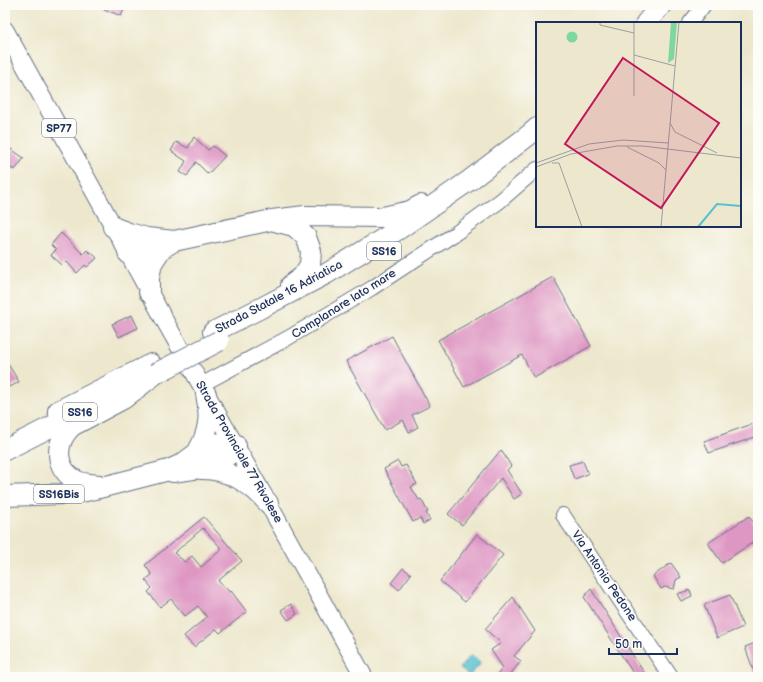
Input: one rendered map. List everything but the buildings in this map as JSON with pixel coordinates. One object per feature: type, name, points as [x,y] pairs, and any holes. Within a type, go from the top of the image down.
[{"type":"highway","points":[[647,22],[661,5]]},
{"type":"highway","points":[[661,22],[676,5]]},
{"type":"highway","name":"Strada Statale 16 Adriatica","points":[[5,450],[216,336],[259,309],[326,274],[399,229],[470,180],[536,129]]},
{"type":"highway","name":"Strada Statale 16 Adriatica","points":[[216,336],[264,319],[330,284],[406,238],[478,188],[536,144]]},
{"type":"highway","points":[[128,253],[136,243],[161,243],[272,220],[305,216],[383,218],[410,211],[470,180]]},
{"type":"highway","points":[[259,309],[302,277],[310,265],[312,251],[306,237],[294,226],[272,220]]},
{"type":"highway","points":[[113,226],[129,233],[161,243]]},
{"type":"highway","points":[[149,292],[149,278],[152,263],[161,243]]},
{"type":"highway","points":[[153,369],[123,399],[72,426],[61,440],[59,449],[59,458],[64,469],[78,481],[89,484],[113,484],[161,472],[176,467],[187,461],[193,461],[206,469],[217,470],[238,479],[250,486],[268,503]]},
{"type":"highway","name":"Strada Statale 16 Adriatica","points":[[5,438],[153,369]]},
{"type":"highway","points":[[193,461],[207,434],[208,410],[204,389]]},
{"type":"highway","points":[[193,461],[205,447],[214,444],[235,445]]},
{"type":"highway","name":"SS16Bis","points":[[5,496],[74,493],[113,484]]},
{"type":"main road","name":"SP77","points":[[5,30],[113,226]]},
{"type":"main road","name":"Strada Provinciale 77 Rivolese","points":[[113,226],[364,677]]},
{"type":"street","points":[[691,22],[704,5]]},
{"type":"street","name":"Complanare lato mare","points":[[204,389],[372,288],[456,233],[500,201],[536,170]]},
{"type":"street","name":"Via Antonio Pedone","points":[[563,515],[671,677]]},
{"type":"water","points":[[470,656],[473,656],[480,662],[471,674],[468,675],[460,668]]}]
